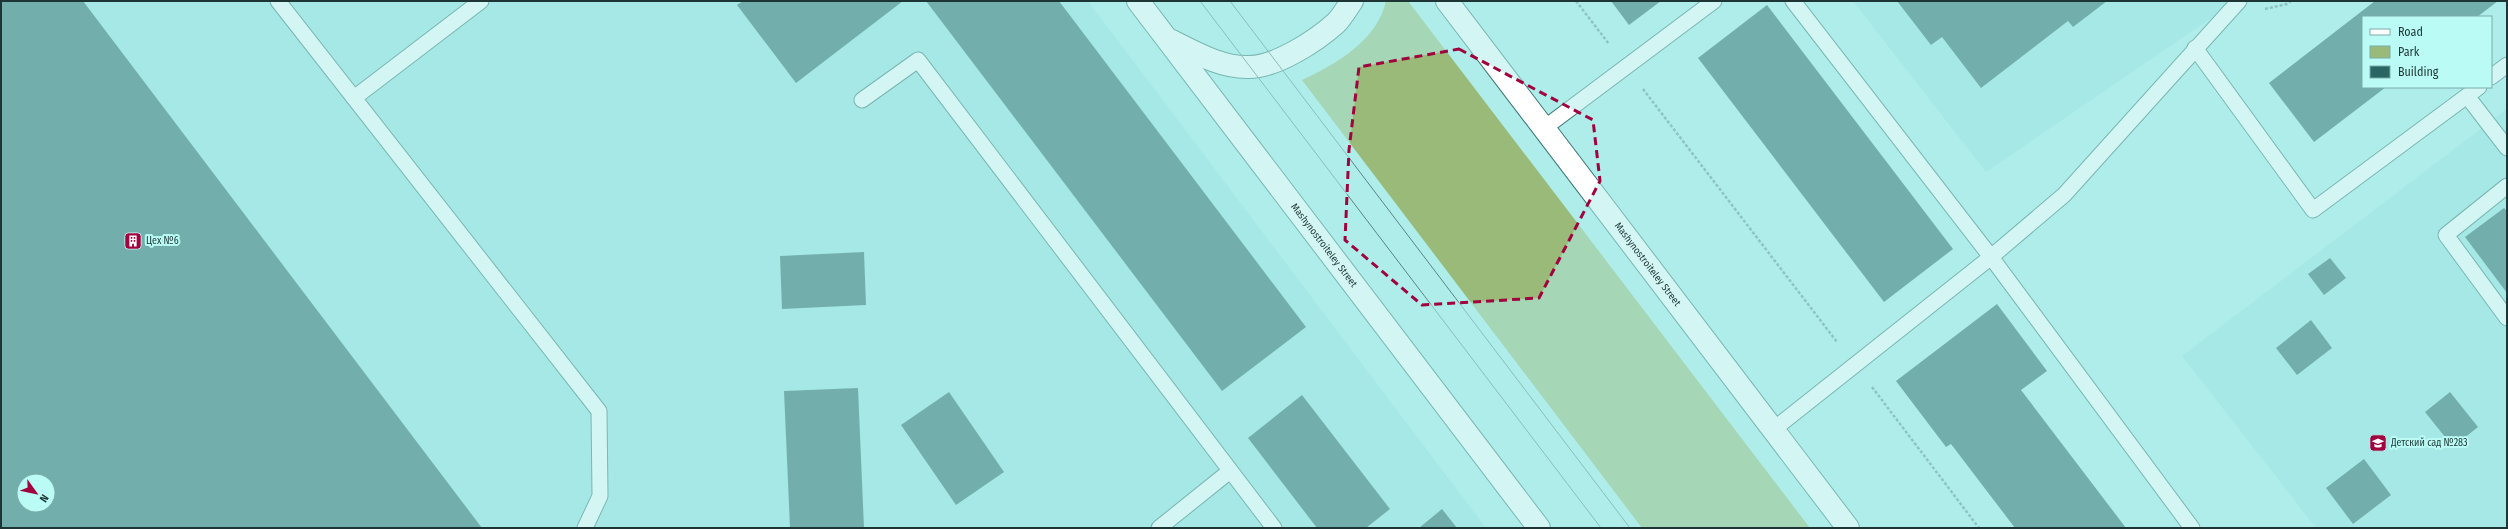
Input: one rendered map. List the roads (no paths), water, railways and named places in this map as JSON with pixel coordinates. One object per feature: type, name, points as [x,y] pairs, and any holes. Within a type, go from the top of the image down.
[{"type":"main road","name":"Mashynostroiteley Street","points":[[1138,1],[1539,528]]},
{"type":"main road","points":[[1167,39],[1208,59],[1250,67],[1275,60],[1304,47],[1336,22],[1352,1]]},
{"type":"main road","name":"Mashynostroiteley Street","points":[[1447,1],[1848,528]]},
{"type":"lane","points":[[278,1],[600,411],[600,496],[585,528]]},
{"type":"lane","points":[[354,98],[481,1]]},
{"type":"lane","points":[[1543,129],[1627,68],[1714,1]]},
{"type":"lane","points":[[1793,1],[1991,257],[2192,528]]},
{"type":"lane","points":[[1774,429],[1991,257],[2064,195],[2239,1]]},
{"type":"lane","points":[[2195,48],[2313,210],[2473,92],[2507,148]]},
{"type":"lane","points":[[862,100],[918,60],[1274,528]]},
{"type":"lane","points":[[2492,77],[2507,65]]},
{"type":"lane","points":[[2507,186],[2446,235],[2507,318]]},
{"type":"lane","points":[[1159,528],[1230,471]]},
{"type":"tram line","points":[[1200,1],[1601,528]]},
{"type":"tram line","points":[[1230,1],[1630,528]]},
{"type":"place","name":"Цех №6","points":[[133,241]]},
{"type":"place","name":"Детский сад №283","points":[[2378,443]]}]
